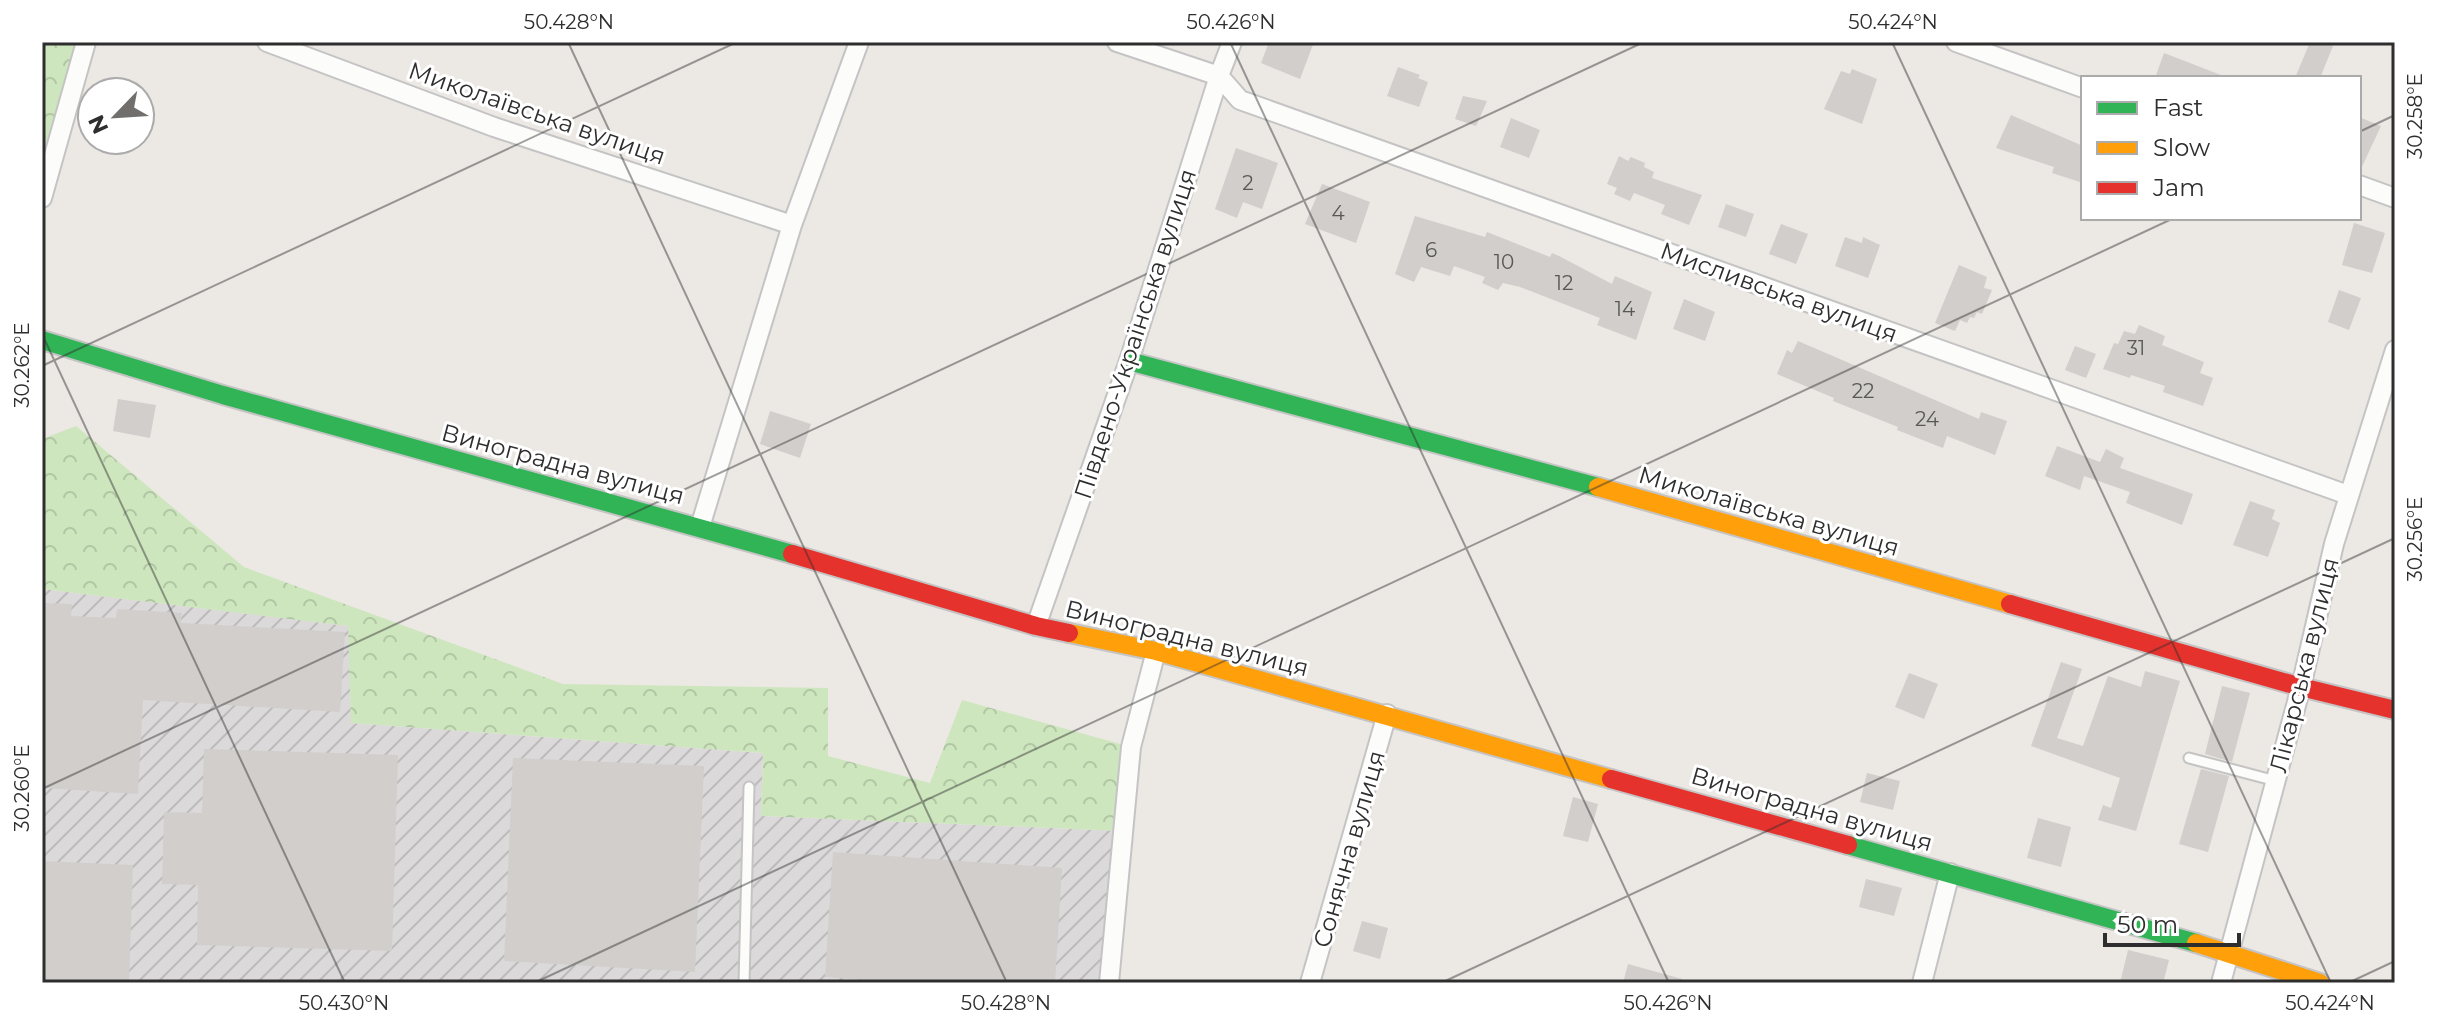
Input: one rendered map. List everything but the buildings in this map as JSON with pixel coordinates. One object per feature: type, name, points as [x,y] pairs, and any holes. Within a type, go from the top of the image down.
[{"type":"street","points":[[42,198],[86,42]]},
{"type":"street","name":"Миколаївська вулиця","points":[[267,42],[494,127],[792,225]]},
{"type":"street","points":[[700,527],[792,225],[859,42]]},
{"type":"street","points":[[1117,42],[1219,76]]},
{"type":"street","name":"Південо-Українська вулиця","points":[[1036,626],[1129,361],[1232,42]]},
{"type":"street","points":[[1956,42],[2081,87]]},
{"type":"street","name":"Мисливська вулиця","points":[[1219,76],[1240,100],[2348,495]]},
{"type":"street","points":[[2361,186],[2395,198]]},
{"type":"street","name":"Виноградна вулиця","points":[[42,340],[238,399],[700,527],[1036,626],[1156,651],[1387,714],[2229,952],[2320,983]]},
{"type":"street","name":"Лікарська вулиця","points":[[2221,983],[2301,687],[2334,544],[2395,350]]},
{"type":"street","name":"Миколаївська вулиця","points":[[1129,361],[1552,474],[2301,687],[2395,710]]},
{"type":"street","points":[[1109,983],[1131,747],[1156,651]]},
{"type":"street","name":"Сонячна вулиця","points":[[1310,983],[1387,714]]},
{"type":"street","points":[[1922,983],[1950,873]]},
{"type":"lane","points":[[2189,758],[2276,781]]},
{"type":"lane","points":[[744,983],[749,787]]},
{"type":"shaded area","points":[[42,589],[349,626],[351,723],[763,753],[761,816],[1122,831],[1109,983],[42,983]]},
{"type":"green space","points":[[42,42],[81,42],[42,181]]},
{"type":"green space","points":[[76,426],[244,567],[563,684],[828,688],[828,756],[930,783],[962,700],[1131,747],[1122,831],[761,816],[763,753],[351,723],[348,626],[42,589],[42,439]]},
{"type":"traffic: fast","points":[[42,340],[223,395],[792,554]]},
{"type":"traffic: fast","points":[[1129,361],[1598,487]]},
{"type":"traffic: fast","points":[[1848,845],[2196,943]]},
{"type":"traffic: slow","points":[[1598,487],[2010,604]]},
{"type":"traffic: slow","points":[[1069,633],[1156,651],[1611,779]]},
{"type":"traffic: slow","points":[[2196,943],[2320,983]]},
{"type":"traffic: jam","points":[[792,554],[1069,633]]},
{"type":"traffic: jam","points":[[2010,604],[2301,687],[2395,710]]},
{"type":"traffic: jam","points":[[1611,779],[1848,845]]}]
